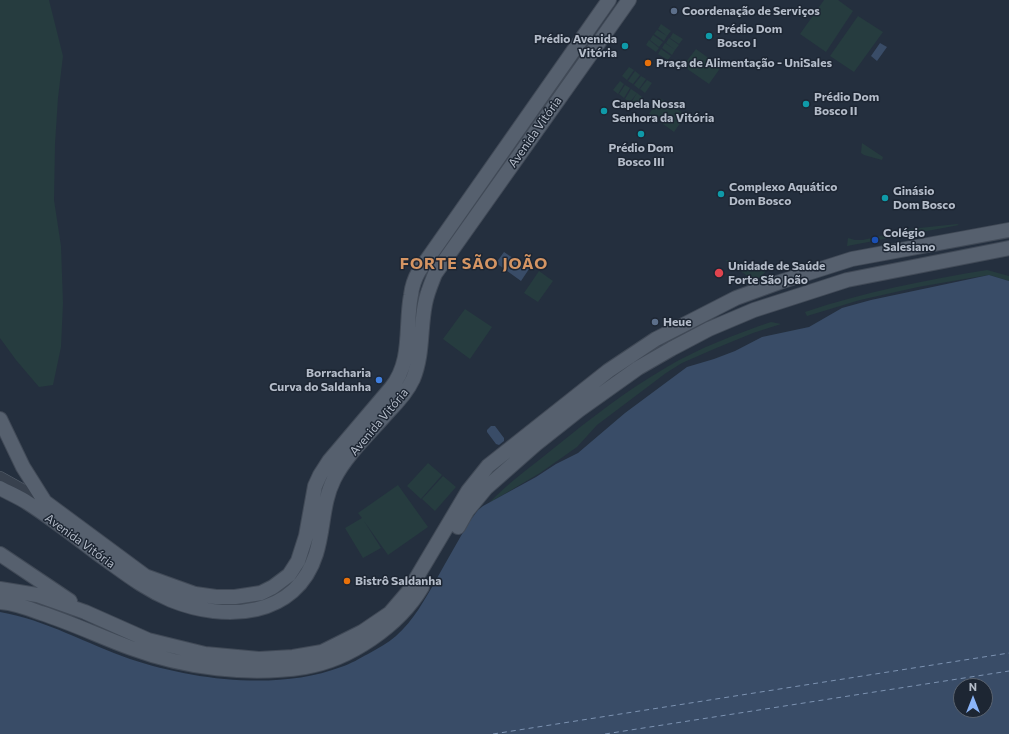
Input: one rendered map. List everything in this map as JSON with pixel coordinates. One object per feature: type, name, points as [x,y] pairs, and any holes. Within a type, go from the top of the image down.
[{"type":"main road","name":"Avenida Vitória","points":[[45,502],[145,576],[195,594],[216,597],[235,597],[261,593],[282,581],[292,571],[298,561],[306,536],[315,486],[328,461],[400,376],[405,357],[411,294],[419,271],[609,0]]},
{"type":"main road","name":"Avenida Vitória","points":[[0,488],[27,502],[138,584],[172,600],[210,610],[234,612],[259,610],[290,595],[300,584],[310,569],[317,553],[325,503],[334,479],[354,451],[403,396],[412,380],[420,354],[425,302],[436,274],[629,0]]},
{"type":"main road","points":[[0,589],[38,595],[85,612],[148,640],[205,654],[259,659],[293,657],[322,652],[362,632],[390,613],[408,592],[468,491],[488,466],[608,371],[656,340],[736,298],[852,259],[1009,230]]},
{"type":"main road","points":[[0,602],[21,606],[58,619],[132,649],[186,664],[226,669],[276,670],[306,667],[342,656],[367,642],[399,618],[416,597],[467,511],[486,488],[536,444],[579,410],[638,368],[709,329],[754,310],[847,280],[1009,248]]},
{"type":"main road","points":[[0,419],[23,467],[45,502]]},
{"type":"main road","points":[[0,554],[85,612]]},
{"type":"street","points":[[0,477],[45,502]]},
{"type":"green space","points":[[0,0],[49,0],[63,56],[55,144],[54,200],[61,246],[63,303],[61,347],[53,385],[39,387],[0,338]]},
{"type":"green space","points":[[824,0],[838,0],[853,11],[826,52],[800,34]]},
{"type":"green space","points":[[858,16],[883,32],[854,72],[830,56]]},
{"type":"green space","points":[[661,24],[671,31],[667,36],[658,29]]},
{"type":"green space","points":[[657,30],[667,36],[664,41],[654,34]]},
{"type":"green space","points":[[673,33],[683,39],[679,44],[670,38]]},
{"type":"green space","points":[[653,35],[663,42],[659,47],[650,40]]},
{"type":"green space","points":[[669,38],[679,45],[675,50],[666,43]]},
{"type":"green space","points":[[649,40],[659,48],[656,52],[646,45]]},
{"type":"green space","points":[[665,43],[675,50],[672,55],[662,48]]},
{"type":"green space","points":[[661,49],[671,56],[668,60],[658,54]]},
{"type":"green space","points":[[696,49],[721,67],[709,84],[683,66]]},
{"type":"green space","points":[[629,67],[634,70],[627,80],[622,76]]},
{"type":"green space","points":[[635,71],[640,75],[633,84],[628,81]]},
{"type":"green space","points":[[641,76],[646,79],[639,89],[634,85]]},
{"type":"green space","points":[[647,80],[652,83],[645,93],[640,89]]},
{"type":"green space","points":[[620,81],[624,84],[618,94],[613,90]]},
{"type":"green space","points":[[625,85],[630,88],[624,98],[619,94]]},
{"type":"green space","points":[[631,89],[637,93],[630,102],[625,99]]},
{"type":"green space","points":[[637,93],[642,97],[636,107],[631,103]]},
{"type":"green space","points":[[660,98],[686,115],[674,132],[649,114]]},
{"type":"green space","points":[[862,143],[883,157],[882,160],[861,153]]},
{"type":"green space","points":[[959,225],[847,246],[848,238],[863,240],[910,229]]},
{"type":"green space","points":[[725,260],[756,265],[766,271],[760,278],[753,280]]},
{"type":"green space","points":[[987,270],[1009,276],[1009,281],[989,275],[918,287],[860,300],[807,316],[805,312],[850,298],[895,287]]},
{"type":"green space","points":[[539,271],[553,281],[538,302],[524,293]]},
{"type":"green space","points":[[465,309],[492,327],[470,359],[443,339]]},
{"type":"green space","points":[[771,322],[781,324],[753,333],[714,349],[682,363],[666,373],[597,425],[577,447],[540,473],[489,503],[512,482],[581,426],[652,376],[679,360],[705,348]]},
{"type":"green space","points":[[428,463],[442,475],[421,499],[407,486]]},
{"type":"green space","points":[[443,476],[456,487],[435,511],[422,499]]},
{"type":"green space","points":[[398,485],[428,527],[388,555],[364,521],[381,548],[363,558],[345,528],[362,518],[358,513]]},
{"type":"water","points":[[880,43],[887,47],[877,61],[871,56]]},
{"type":"water","points":[[504,252],[529,269],[521,281],[496,263]]},
{"type":"water","points":[[989,275],[1009,281],[1009,734],[0,734],[0,612],[50,626],[130,659],[208,677],[263,681],[290,679],[345,666],[390,641],[402,630],[423,602],[469,522],[483,506],[578,453],[625,413],[687,367],[735,351],[762,337],[809,327],[842,308],[871,300]]},
{"type":"water","points":[[491,426],[495,426],[504,438],[504,441],[499,445],[496,444],[487,432]]},
{"type":"ferry route","points":[[493,734],[1009,653]]},
{"type":"ferry route","points":[[605,734],[1009,671]]},
{"type":"place","name":"Coordenação de Serviços","points":[[674,11]]},
{"type":"place","name":"Prédio Dom Bosco I","points":[[709,36]]},
{"type":"place","name":"Prédio Avenida Vitória","points":[[625,46]]},
{"type":"place","name":"Praça de Alimentação - UniSales","points":[[648,63]]},
{"type":"place","name":"Prédio Dom Bosco II","points":[[806,104]]},
{"type":"place","name":"Capela Nossa Senhora da Vitória","points":[[604,111]]},
{"type":"place","name":"Prédio Dom Bosco III","points":[[641,134]]},
{"type":"place","name":"Complexo Aquático Dom Bosco","points":[[721,194]]},
{"type":"place","name":"Ginásio Dom Bosco","points":[[885,198]]},
{"type":"place","name":"Colégio Salesiano","points":[[875,240]]},
{"type":"place","name":"Unidade de Saúde Forte São João","points":[[719,273]]},
{"type":"place","name":"Heue","points":[[655,322]]},
{"type":"place","name":"Borracharia Curva do Saldanha","points":[[379,380]]},
{"type":"place","name":"Bistrô Saldanha","points":[[347,581]]},
{"type":"district","name":"FORTE SÃO JOÃO","points":[[474,264]]}]
